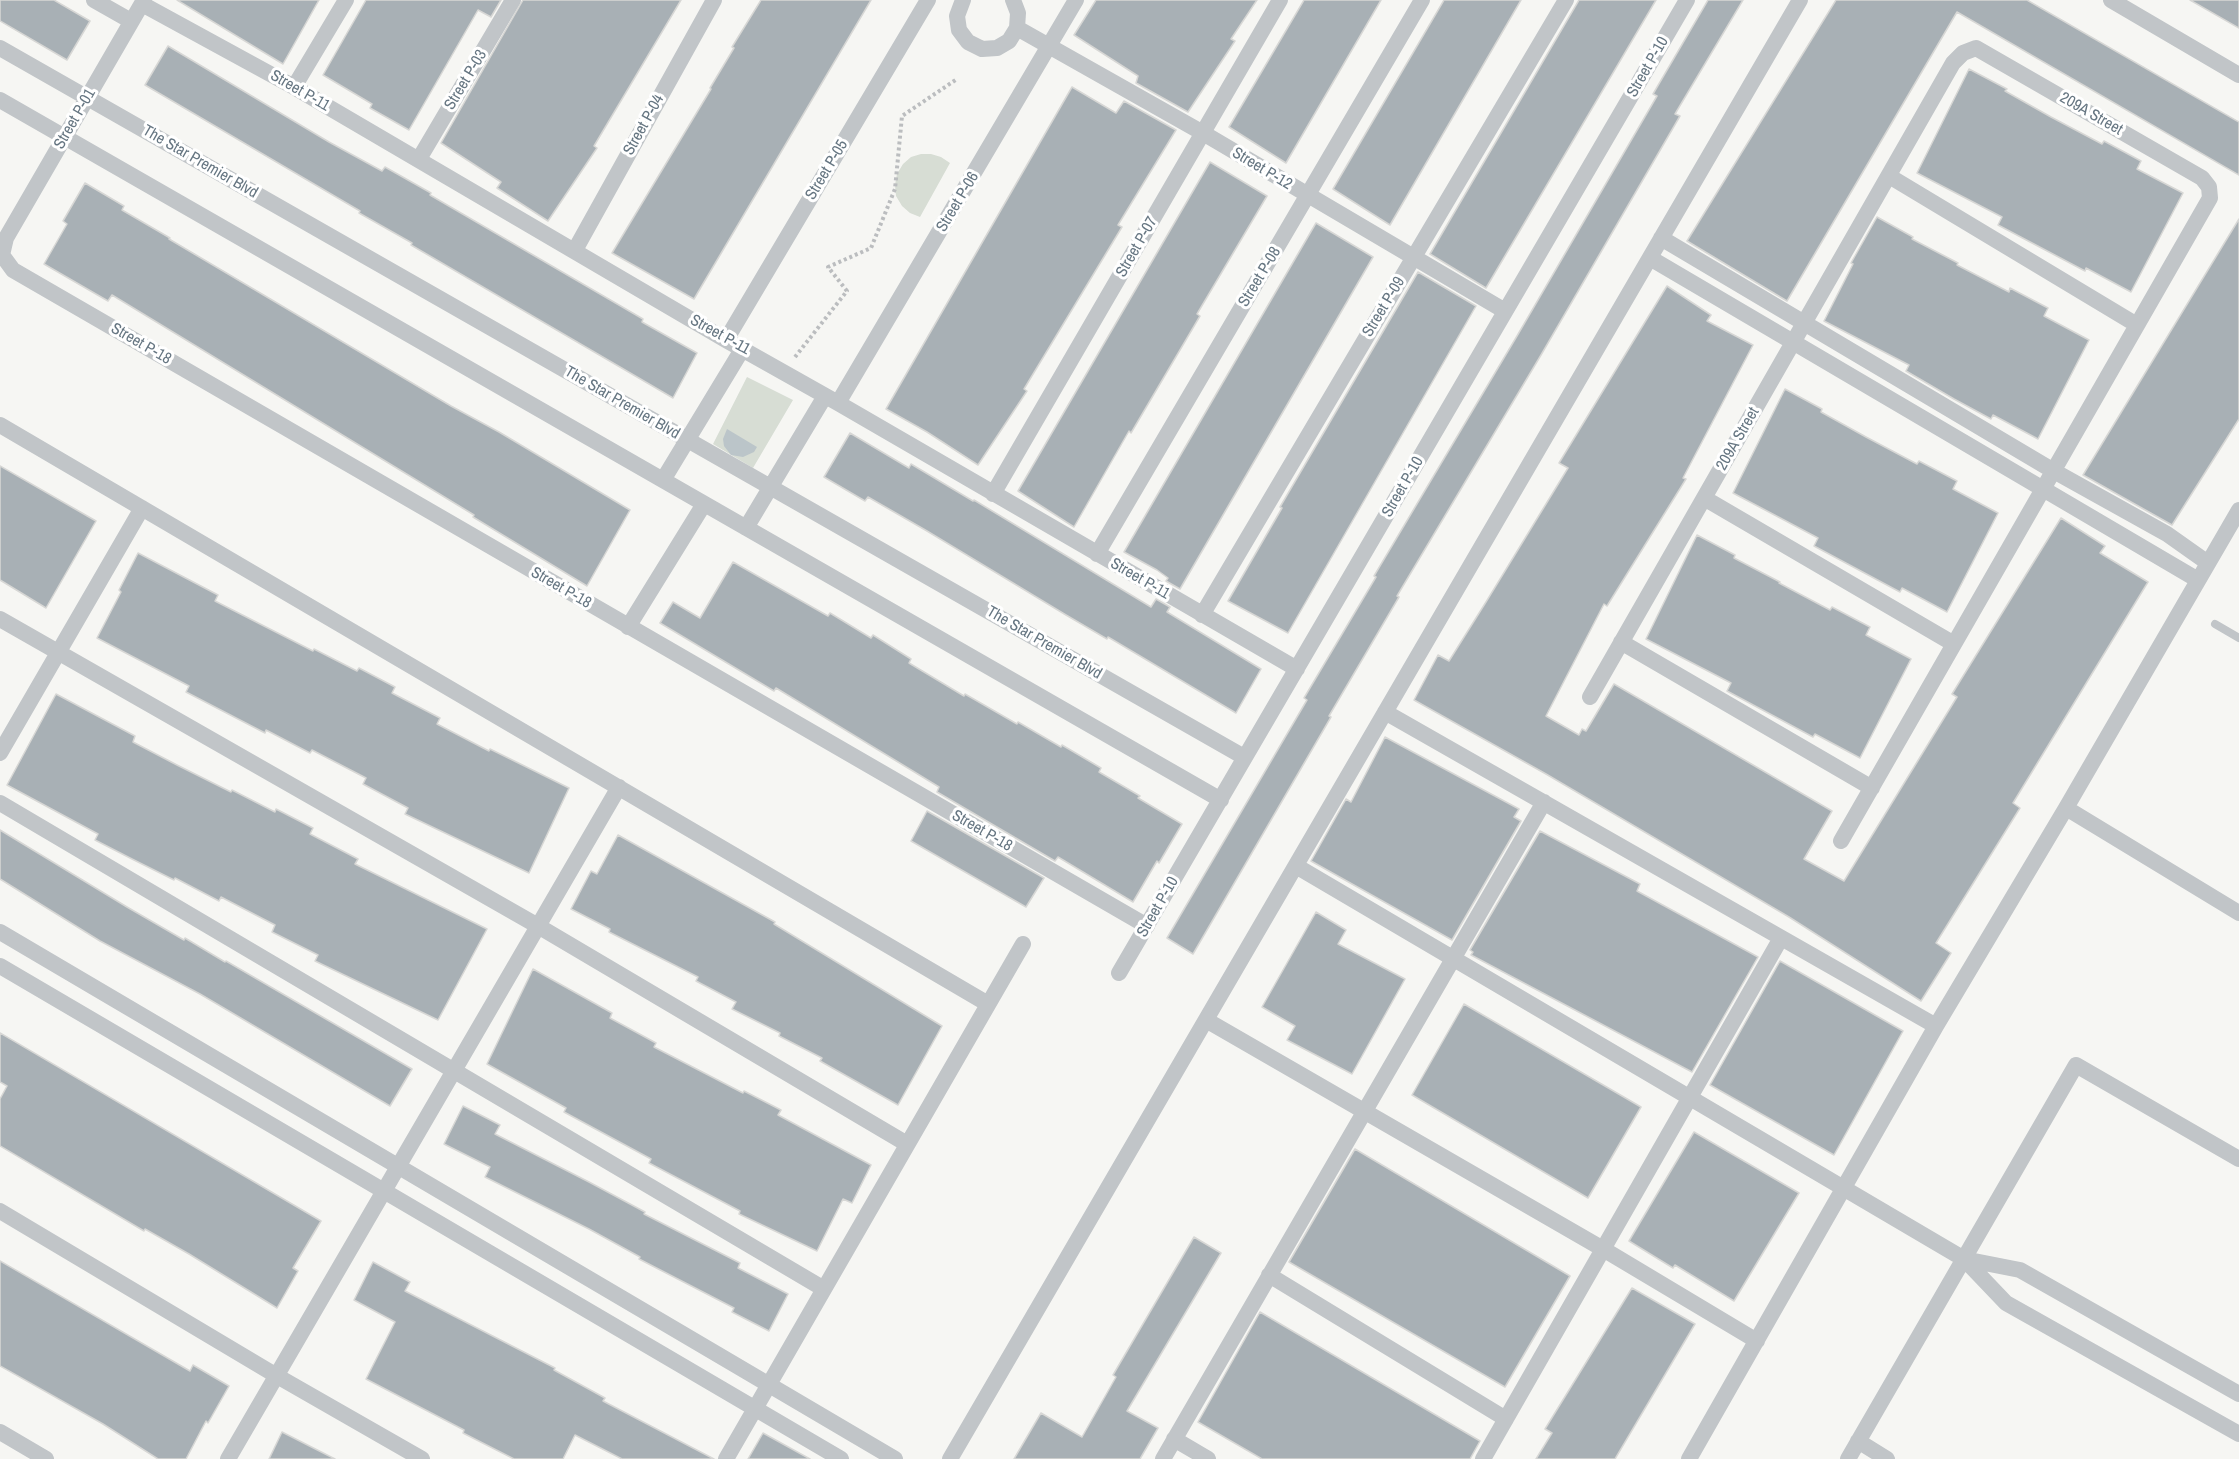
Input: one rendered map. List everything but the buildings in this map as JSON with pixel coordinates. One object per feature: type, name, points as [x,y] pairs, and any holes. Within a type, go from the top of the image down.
[{"type":"street","points":[[94,0],[131,21]]},
{"type":"street","points":[[294,87],[346,0]]},
{"type":"street","name":"Street P-03","points":[[419,159],[513,0]]},
{"type":"street","name":"Street P-04","points":[[575,250],[714,0]]},
{"type":"street","name":"Street P-05","points":[[726,340],[928,0]]},
{"type":"street","points":[[961,1],[957,16],[959,30],[968,42],[982,49],[1003,45],[1009,41],[1017,28],[1018,13],[1012,0]]},
{"type":"street","name":"Street P-06","points":[[746,528],[770,487],[831,400],[1076,0]]},
{"type":"street","name":"Street P-07","points":[[993,494],[1280,0]]},
{"type":"street","name":"Street P-08","points":[[1097,554],[1422,0]]},
{"type":"street","name":"Street P-09","points":[[1202,615],[1566,0]]},
{"type":"street","name":"Street P-10","points":[[1119,973],[1687,0]]},
{"type":"street","points":[[950,1459],[1800,0]]},
{"type":"street","points":[[2111,0],[2239,75]]},
{"type":"street","name":"Street P-01","points":[[3,236],[143,2]]},
{"type":"street","name":"Street P-11","points":[[143,2],[419,159],[726,340],[1297,669]]},
{"type":"street","name":"Street P-12","points":[[1017,28],[1505,311]]},
{"type":"street","name":"The Star Premier Blvd","points":[[0,48],[1244,757]]},
{"type":"street","name":"209A Street","points":[[1590,697],[1953,63],[1963,53],[1976,48],[2202,178],[2209,186],[2210,198],[1841,841]]},
{"type":"street","points":[[0,100],[1221,800]]},
{"type":"street","points":[[1889,176],[2137,325]]},
{"type":"street","name":"Street P-18","points":[[3,236],[2,255],[13,270],[1147,926]]},
{"type":"street","points":[[1661,238],[2052,470],[2167,534],[2208,563]]},
{"type":"street","points":[[1650,258],[2198,580]]},
{"type":"street","points":[[663,480],[743,348]]},
{"type":"street","points":[[0,425],[988,1004]]},
{"type":"street","points":[[1704,498],[1954,644]]},
{"type":"street","points":[[628,627],[704,504]]},
{"type":"street","points":[[0,753],[142,508]]},
{"type":"street","points":[[1689,1459],[1936,1026],[2239,510]]},
{"type":"street","points":[[0,619],[538,926],[907,1144]]},
{"type":"street","points":[[1621,642],[1872,788]]},
{"type":"street","points":[[1385,712],[1936,1026]]},
{"type":"street","points":[[228,1459],[619,787]]},
{"type":"street","points":[[1163,1459],[1544,802]]},
{"type":"street","points":[[0,803],[824,1289]]},
{"type":"street","points":[[2066,808],[2239,913]]},
{"type":"street","points":[[1296,866],[1964,1259],[2006,1304],[2239,1434]]},
{"type":"street","points":[[0,932],[895,1459]]},
{"type":"street","points":[[1483,1459],[1782,938]]},
{"type":"street","points":[[726,1459],[1023,944]]},
{"type":"street","points":[[0,966],[841,1459]]},
{"type":"street","points":[[1206,1020],[1603,1249],[1757,1341]]},
{"type":"street","points":[[1848,1459],[2076,1065],[2239,1159]]},
{"type":"street","points":[[0,1211],[277,1376],[422,1459]]},
{"type":"street","points":[[1964,1259],[2020,1270],[2239,1394]]},
{"type":"street","points":[[1269,1275],[1506,1419]]},
{"type":"street","points":[[0,1432],[46,1459]]},
{"type":"street","points":[[1174,1439],[1208,1459]]},
{"type":"street","points":[[1858,1442],[1887,1459]]},
{"type":"lane","points":[[2215,624],[2239,638]]},
{"type":"path","points":[[783,372],[847,291],[828,267],[871,249],[895,189],[902,116],[957,79]]},
{"type":"shaded area","points":[[921,154],[941,157],[950,163],[920,217],[910,213],[902,206],[896,196],[895,185],[897,174],[903,164],[911,157]]},
{"type":"shaded area","points":[[747,377],[793,400],[753,468],[713,444]]},
{"type":"shaded area","points":[[727,429],[757,447],[754,452],[743,457],[731,455],[724,446],[723,439]]}]
